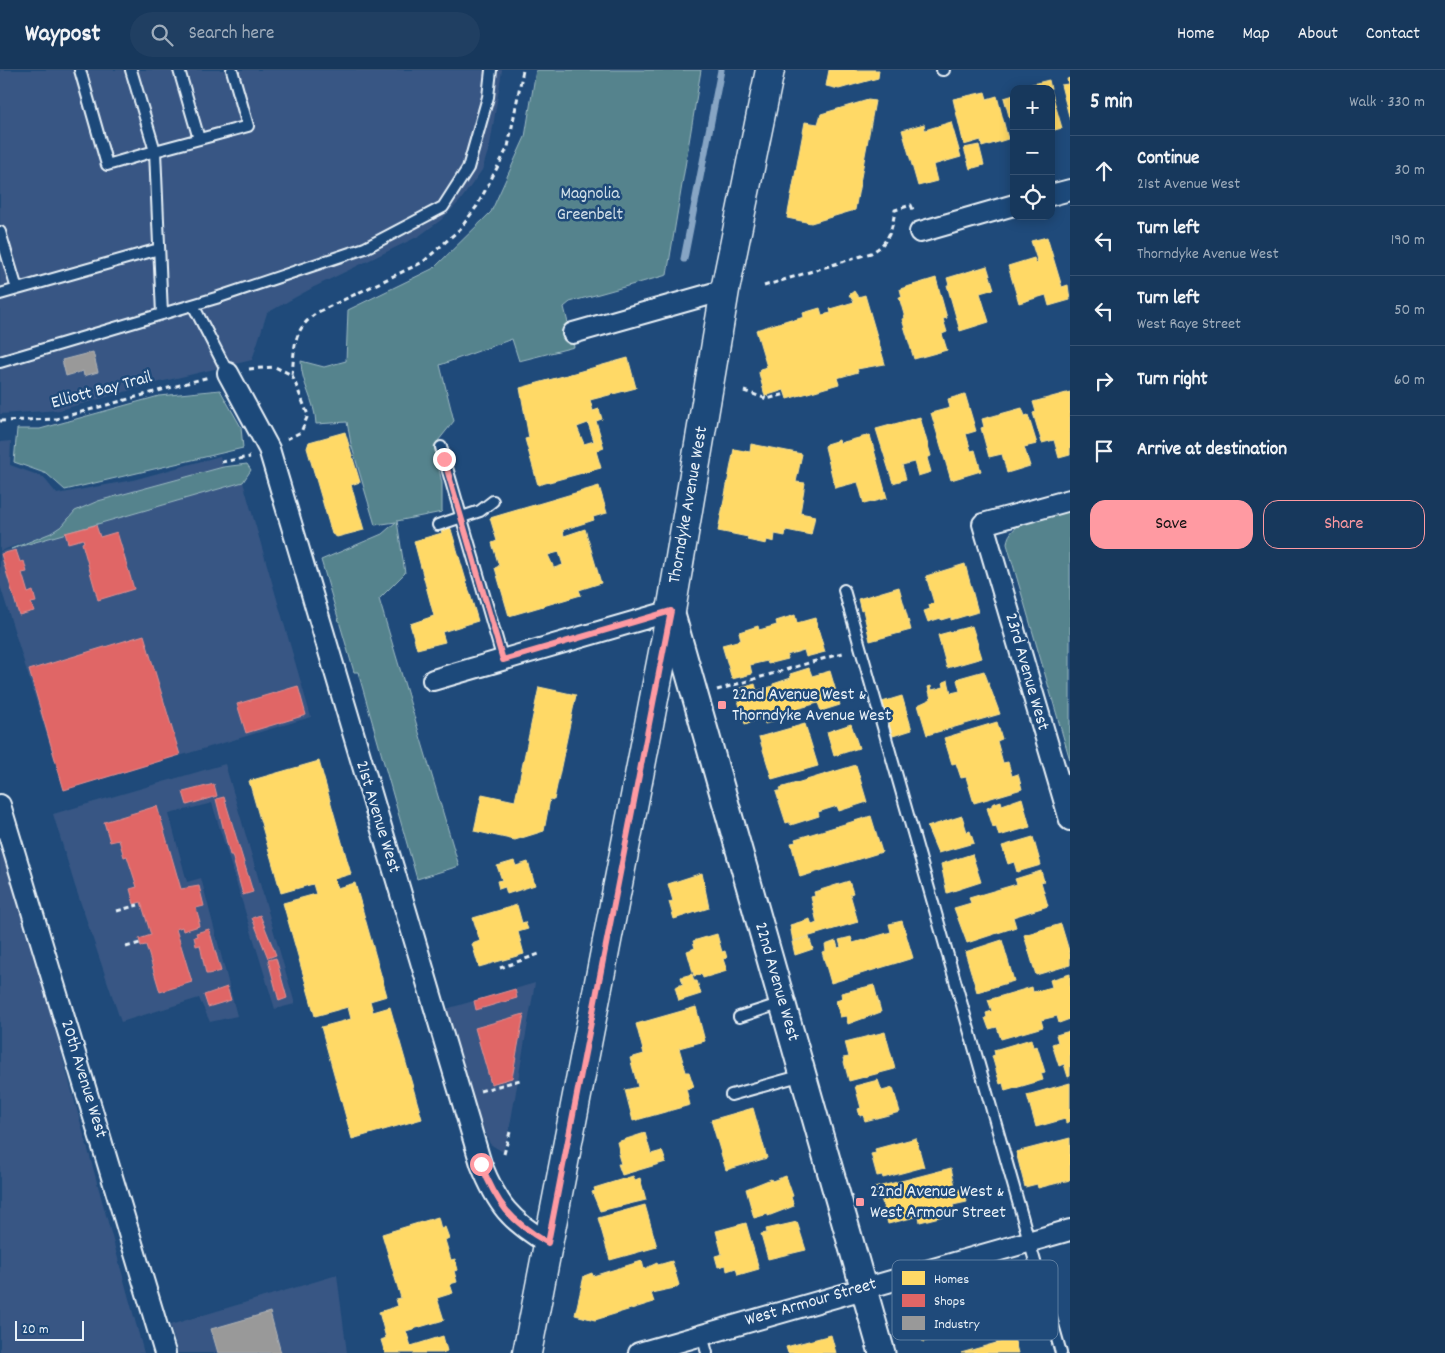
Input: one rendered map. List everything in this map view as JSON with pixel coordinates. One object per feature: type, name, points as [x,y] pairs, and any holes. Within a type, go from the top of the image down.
[{"type":"main road","name":"Thorndyke Avenue West","points":[[527,1353],[671,611],[725,290],[770,70]]},
{"type":"street","points":[[1055,194],[1070,190]]},
{"type":"street","points":[[920,232],[1010,207]]},
{"type":"street","points":[[573,333],[725,290]]},
{"type":"street","name":"21st Avenue West","points":[[219,374],[269,449],[481,1164],[494,1195],[514,1219],[531,1234],[548,1243]]},
{"type":"street","name":"23rd Avenue West","points":[[1070,500],[983,524],[1070,820]]},
{"type":"street","points":[[433,680],[671,611]]},
{"type":"street","name":"22nd Avenue West","points":[[671,611],[882,1353]]},
{"type":"street","name":"20th Avenue West","points":[[0,805],[165,1353]]},
{"type":"street","name":"West Armour Street","points":[[963,1260],[1070,1230]]},
{"type":"street","name":"West Armour Street","points":[[639,1353],[704,1344],[863,1287],[892,1279]]},
{"type":"lane","points":[[80,70],[107,165],[248,126],[232,70]]},
{"type":"lane","points":[[131,70],[155,151],[162,314]]},
{"type":"lane","points":[[179,70],[199,139]]},
{"type":"lane","points":[[0,362],[192,305],[365,248],[443,207],[468,168],[488,97],[491,70]]},
{"type":"lane","points":[[0,232],[18,289]]},
{"type":"lane","points":[[0,294],[159,249]]},
{"type":"lane","points":[[192,305],[219,374]]},
{"type":"lane","points":[[441,447],[460,518],[503,660]]},
{"type":"lane","points":[[438,525],[480,511],[493,501]]},
{"type":"lane","points":[[844,590],[1034,1260]]},
{"type":"lane","points":[[739,1017],[782,1003]]},
{"type":"lane","points":[[731,1095],[802,1075]]},
{"type":"lane","points":[[1057,1340],[1061,1353]]},
{"type":"path","points":[[764,286],[871,253],[882,246],[892,231],[895,210],[912,205],[912,208]]},
{"type":"path","name":"Elliott Bay Trail","points":[[0,421],[56,419],[219,374]]},
{"type":"path","points":[[283,441],[302,432],[308,415],[292,375]]},
{"type":"path","points":[[744,391],[767,399],[786,394]]},
{"type":"path","points":[[221,462],[253,457],[254,462]]},
{"type":"path","points":[[719,689],[860,647]]},
{"type":"path","points":[[117,911],[138,905]]},
{"type":"path","points":[[126,947],[140,943]]},
{"type":"path","points":[[500,968],[542,954]]},
{"type":"path","points":[[489,1089],[520,1080]]},
{"type":"path","points":[[504,1154],[510,1132]]},
{"type":"shaded area","points":[[0,70],[502,70],[490,145],[482,170],[460,201],[441,220],[419,236],[314,287],[267,313],[252,360],[160,382],[60,410],[0,414]]},
{"type":"shaded area","points":[[11,441],[10,465],[43,477],[57,494],[133,480],[220,456],[223,467],[98,501],[75,511],[63,525],[51,533],[0,551],[0,442]]},
{"type":"shaded area","points":[[243,482],[311,717],[64,790],[0,585],[0,552]]},
{"type":"shaded area","points":[[225,764],[295,1004],[275,1009],[212,803],[169,814],[187,882],[201,878],[237,1016],[210,1022],[199,998],[121,1022],[53,814]]},
{"type":"shaded area","points":[[0,830],[144,1353],[0,1353]]},
{"type":"shaded area","points":[[535,983],[508,1137],[503,1152],[490,1144],[478,1116],[446,1009]]},
{"type":"shaded area","points":[[337,1275],[347,1353],[178,1353],[170,1325]]},
{"type":"green space","name":"Magnolia Greenbelt","points":[[536,70],[701,70],[667,275],[570,302],[564,307],[574,347],[519,361],[512,339],[440,365],[454,421],[434,446],[442,483],[442,512],[397,521],[405,573],[379,599],[459,866],[417,879],[358,672],[354,672],[321,560],[382,534],[396,522],[375,525],[351,444],[347,422],[316,424],[313,407],[303,377],[301,361],[324,367],[346,361],[348,310],[434,268],[491,212],[525,137]]},
{"type":"green space","points":[[220,390],[241,427],[243,448],[65,490],[47,474],[14,462],[17,429],[40,429],[159,396]]},
{"type":"green space","points":[[247,464],[251,470],[243,482],[11,549],[51,533],[63,525],[75,511],[98,501],[223,467]]},
{"type":"green space","points":[[1070,510],[1070,760],[1007,544],[1009,536],[1022,524],[1042,516]]},
{"type":"building: Homes","points":[[829,70],[879,70],[878,78],[839,89],[826,86]]},
{"type":"building: Homes","points":[[1070,78],[1070,120],[1061,85],[1068,84],[1067,79]]},
{"type":"building: Homes","points":[[1049,80],[1050,85],[1028,85]]},
{"type":"building: Homes","points":[[985,92],[987,99],[997,96],[1008,139],[982,147],[981,140],[964,145],[953,99]]},
{"type":"building: Homes","points":[[1010,96],[1010,120],[1004,98]]},
{"type":"building: Homes","points":[[868,100],[875,101],[855,210],[811,223],[787,218],[805,122],[818,124],[821,114]]},
{"type":"building: Homes","points":[[1055,104],[1062,128],[1055,130]]},
{"type":"building: Homes","points":[[951,122],[961,157],[933,165],[937,181],[918,186],[902,130],[924,124],[925,130]]},
{"type":"building: Homes","points":[[979,145],[984,165],[970,169],[964,148]]},
{"type":"building: Homes","points":[[1047,237],[1062,287],[1068,285],[1070,300],[1049,306],[1046,295],[1019,303],[1008,266],[1034,258],[1036,263],[1038,263],[1031,241]]},
{"type":"building: Homes","points":[[987,266],[994,289],[980,293],[989,322],[960,331],[947,285],[949,285],[947,278]]},
{"type":"building: Homes","points":[[936,278],[947,318],[943,319],[947,332],[942,334],[947,350],[914,359],[902,319],[905,318],[899,297],[902,297],[900,289]]},
{"type":"building: Homes","points":[[854,291],[858,297],[865,295],[885,364],[857,369],[858,372],[837,378],[839,384],[787,399],[784,390],[765,396],[759,373],[760,369],[767,367],[756,330],[804,317],[803,313],[820,308],[822,315],[831,313],[830,309],[854,302],[849,295]]},
{"type":"building: Homes","points":[[628,358],[636,388],[590,400],[593,411],[599,409],[602,419],[596,421],[604,448],[596,451],[601,468],[538,485],[525,439],[529,438],[520,388]],"holes":[[[588,423],[594,441],[584,444],[577,427]]]},
{"type":"building: Homes","points":[[1070,392],[1070,455],[1059,458],[1054,440],[1042,443],[1033,413],[1036,412],[1033,402]]},
{"type":"building: Homes","points":[[965,394],[976,431],[966,434],[971,451],[975,450],[981,471],[951,480],[931,413],[950,408],[948,399]]},
{"type":"building: Homes","points":[[1022,408],[1025,416],[1028,415],[1037,444],[1024,447],[1030,466],[1007,473],[1002,454],[989,457],[981,428],[984,427],[982,419]]},
{"type":"building: Homes","points":[[920,417],[931,456],[927,458],[931,472],[918,476],[914,462],[902,465],[906,479],[893,483],[876,429]]},
{"type":"building: Homes","points":[[345,432],[360,482],[351,485],[364,530],[337,537],[332,534],[307,448],[309,442]]},
{"type":"building: Homes","points":[[870,435],[887,498],[864,504],[858,482],[835,488],[825,447],[826,444],[839,440],[840,443]]},
{"type":"building: Homes","points":[[751,444],[802,454],[796,482],[805,483],[800,513],[815,516],[811,535],[786,530],[785,536],[775,534],[774,542],[767,540],[766,544],[747,540],[748,537],[718,531],[734,449],[750,452]]},
{"type":"building: Homes","points":[[599,486],[607,513],[593,517],[594,520],[563,530],[564,536],[585,529],[601,583],[579,590],[581,595],[509,616],[495,568],[499,566],[492,543],[497,541],[490,518]],"holes":[[[559,552],[563,565],[554,568],[548,555]]]},
{"type":"building: Homes","points":[[450,526],[478,621],[442,632],[445,642],[417,649],[410,624],[434,616],[414,541],[442,533],[440,529]]},
{"type":"building: Homes","points":[[965,564],[978,612],[951,620],[951,617],[928,622],[924,611],[930,609],[929,605],[934,603],[926,576]]},
{"type":"building: Homes","points":[[899,587],[911,630],[870,641],[863,610],[861,611],[858,599]]},
{"type":"building: Homes","points":[[795,615],[797,623],[815,618],[825,652],[806,657],[804,650],[787,655],[788,659],[768,664],[767,661],[750,665],[752,674],[732,679],[722,645],[741,640],[739,632],[758,626],[759,630],[777,625],[776,621]]},
{"type":"building: Homes","points":[[972,626],[982,658],[947,668],[938,635]]},
{"type":"building: Homes","points":[[809,668],[812,676],[830,671],[840,705],[821,711],[818,703],[800,708],[801,711],[765,724],[764,718],[745,724],[735,690],[755,684],[757,691],[791,678],[790,674]]},
{"type":"building: Homes","points":[[984,671],[1000,714],[927,735],[918,705],[931,699],[928,687],[931,686],[932,690],[944,687],[943,682],[948,680],[951,693],[960,691],[957,680],[959,678]]},
{"type":"building: Homes","points":[[539,687],[576,695],[554,800],[550,799],[544,831],[515,840],[474,831],[482,794],[515,801]]},
{"type":"building: Homes","points":[[902,696],[912,730],[893,736],[882,702]]},
{"type":"building: Homes","points":[[997,722],[1002,739],[997,741],[1003,763],[1008,762],[1012,776],[1018,774],[1022,789],[974,803],[966,777],[961,778],[956,763],[952,764],[944,738]]},
{"type":"building: Homes","points":[[805,724],[818,766],[772,779],[759,737]]},
{"type":"building: Homes","points":[[851,724],[859,748],[834,756],[827,732]]},
{"type":"building: Homes","points":[[319,761],[351,874],[334,879],[337,888],[355,883],[387,996],[370,1001],[373,1012],[390,1007],[422,1119],[352,1139],[321,1027],[351,1019],[348,1007],[315,1016],[283,903],[316,894],[313,884],[281,893],[249,781]]},
{"type":"building: Homes","points":[[856,765],[867,802],[839,811],[837,806],[818,812],[819,816],[791,825],[789,822],[786,823],[776,792],[781,790],[780,788]]},
{"type":"building: Homes","points":[[1022,798],[1030,827],[999,836],[996,826],[993,827],[987,808],[1001,801],[1002,805]]},
{"type":"building: Homes","points":[[871,816],[882,852],[800,877],[791,843],[796,842],[795,839]]},
{"type":"building: Homes","points":[[962,816],[967,832],[970,831],[974,843],[938,853],[927,827]]},
{"type":"building: Homes","points":[[1033,837],[1041,865],[1017,872],[1014,862],[1008,864],[1002,846]]},
{"type":"building: Homes","points":[[972,854],[981,882],[947,893],[941,864]]},
{"type":"building: Homes","points":[[514,861],[516,866],[528,862],[535,885],[507,894],[505,887],[499,889],[497,881],[502,880],[497,866]]},
{"type":"building: Homes","points":[[1041,871],[1044,881],[1041,882],[1048,906],[1013,917],[1016,927],[967,943],[954,908],[971,903],[969,898],[1017,884],[1015,879]]},
{"type":"building: Homes","points":[[702,873],[709,908],[674,919],[669,902],[673,901],[668,884]]},
{"type":"building: Homes","points":[[849,881],[853,893],[850,894],[858,922],[793,941],[790,925],[810,919],[812,925],[817,923],[811,897],[815,896],[814,892]]},
{"type":"building: Homes","points":[[517,905],[522,923],[525,922],[528,929],[518,932],[524,954],[479,967],[472,944],[480,941],[473,918]]},
{"type":"building: Homes","points":[[902,921],[913,958],[831,983],[822,952],[826,951],[825,945],[836,941],[838,948],[841,947],[839,940],[851,937],[853,943],[891,932],[889,924]]},
{"type":"building: Homes","points":[[1061,924],[1070,954],[1070,965],[1036,975],[1024,935]]},
{"type":"building: Homes","points":[[717,934],[722,952],[725,951],[727,958],[723,959],[727,971],[703,978],[702,974],[694,976],[687,951],[695,948],[693,941]]},
{"type":"building: Homes","points":[[809,937],[813,949],[795,955],[792,942]]},
{"type":"building: Homes","points":[[1002,940],[1014,981],[977,992],[965,952]]},
{"type":"building: Homes","points":[[692,974],[694,981],[697,981],[701,994],[679,1001],[675,987],[683,984],[681,977]]},
{"type":"building: Homes","points":[[1070,974],[1070,1019],[1059,1023],[1057,1016],[1041,1020],[1043,1027],[1001,1039],[997,1027],[989,1029],[985,1018],[987,1017],[986,1013],[992,1011],[988,1000],[1032,987],[1033,992],[1052,987],[1050,980]]},
{"type":"building: Homes","points":[[874,985],[881,1012],[848,1024],[846,1016],[840,1017],[836,1001],[842,999],[841,993]]},
{"type":"building: Homes","points":[[696,1007],[705,1041],[679,1048],[686,1072],[689,1072],[694,1087],[686,1089],[690,1105],[633,1121],[625,1090],[638,1087],[630,1058],[644,1054],[636,1024]]},
{"type":"building: Homes","points":[[1070,1031],[1070,1076],[1068,1077],[1064,1064],[1059,1066],[1052,1044],[1058,1042],[1056,1035]]},
{"type":"building: Homes","points":[[885,1032],[895,1069],[849,1081],[843,1058],[849,1057],[845,1042]]},
{"type":"building: Homes","points":[[1031,1039],[1033,1047],[1037,1046],[1045,1072],[1041,1073],[1043,1080],[1005,1091],[1003,1083],[1000,1084],[992,1056],[995,1055],[994,1050]]},
{"type":"building: Homes","points":[[878,1080],[882,1091],[893,1088],[900,1112],[865,1121],[863,1115],[860,1116],[858,1109],[861,1108],[855,1086]]},
{"type":"building: Homes","points":[[1070,1083],[1070,1121],[1066,1123],[1065,1119],[1036,1127],[1027,1095]]},
{"type":"building: Homes","points":[[753,1108],[767,1158],[726,1170],[711,1120]]},
{"type":"building: Homes","points":[[645,1133],[651,1154],[662,1151],[666,1162],[622,1175],[618,1164],[621,1164],[617,1142]]},
{"type":"building: Homes","points":[[916,1138],[924,1167],[883,1178],[882,1175],[877,1176],[871,1154],[876,1153],[875,1149]]},
{"type":"building: Homes","points":[[1070,1138],[1070,1180],[1038,1188],[1037,1184],[1025,1187],[1016,1152]]},
{"type":"building: Homes","points":[[951,1168],[956,1190],[963,1188],[967,1202],[953,1205],[955,1213],[920,1222],[919,1216],[888,1224],[881,1198],[877,1200],[874,1188]]},
{"type":"building: Homes","points":[[633,1176],[635,1180],[640,1178],[646,1200],[600,1211],[592,1192],[595,1191],[594,1188]]},
{"type":"building: Homes","points":[[786,1176],[793,1196],[791,1197],[794,1206],[768,1216],[768,1214],[754,1218],[746,1189],[771,1179],[772,1181]]},
{"type":"building: Homes","points":[[645,1205],[657,1247],[610,1260],[598,1218]]},
{"type":"building: Homes","points":[[438,1217],[441,1229],[445,1227],[449,1238],[445,1240],[451,1260],[455,1259],[458,1270],[454,1271],[457,1282],[450,1284],[453,1293],[437,1298],[444,1320],[406,1331],[411,1346],[443,1336],[447,1351],[442,1353],[385,1353],[381,1340],[386,1338],[379,1312],[398,1306],[396,1299],[401,1298],[382,1234]]},
{"type":"building: Homes","points":[[797,1222],[806,1250],[768,1259],[761,1234],[767,1233],[766,1229]]},
{"type":"building: Homes","points":[[746,1223],[759,1269],[738,1275],[736,1268],[727,1271],[726,1265],[718,1267],[715,1256],[722,1254],[716,1231]]},
{"type":"building: Homes","points":[[642,1261],[644,1269],[657,1263],[658,1265],[672,1261],[679,1285],[675,1288],[651,1293],[654,1302],[595,1320],[575,1315],[584,1276],[592,1273],[593,1276]]},
{"type":"building: Homes","points":[[831,1335],[836,1353],[788,1353],[786,1347]]},
{"type":"building: Homes","points":[[1007,1340],[1015,1340],[1018,1353],[961,1353]]},
{"type":"building: Shops","points":[[96,525],[100,537],[117,532],[134,589],[98,600],[82,543],[84,542],[83,539],[68,543],[65,533]]},
{"type":"building: Shops","points":[[16,550],[20,562],[24,561],[27,572],[22,573],[28,593],[33,591],[36,602],[31,603],[34,611],[19,615],[1,554]]},
{"type":"building: Shops","points":[[144,635],[180,755],[64,790],[29,670]]},
{"type":"building: Shops","points":[[298,686],[306,715],[246,733],[237,704]]},
{"type":"building: Shops","points":[[214,784],[217,796],[187,805],[183,792]]},
{"type":"building: Shops","points":[[224,797],[253,892],[243,895],[232,855],[230,855],[216,799]]},
{"type":"building: Shops","points":[[157,806],[181,889],[199,886],[204,906],[196,908],[200,922],[198,922],[199,926],[183,931],[182,927],[176,929],[192,982],[160,992],[146,945],[141,946],[139,939],[151,935],[141,902],[134,904],[130,889],[137,887],[127,856],[124,857],[119,840],[110,842],[104,822]]},
{"type":"building: Shops","points":[[260,915],[276,955],[268,958],[252,918]]},
{"type":"building: Shops","points":[[209,929],[221,971],[206,974],[200,945],[196,946],[194,937],[197,936],[196,933]]},
{"type":"building: Shops","points":[[276,958],[287,998],[279,1001],[268,960]]},
{"type":"building: Shops","points":[[227,987],[231,1000],[208,1007],[204,995]]},
{"type":"building: Shops","points":[[515,989],[517,998],[476,1010],[474,1001]]},
{"type":"building: Shops","points":[[524,1014],[512,1078],[491,1084],[475,1028]]},
{"type":"building: Industry","points":[[93,352],[98,372],[84,376],[83,371],[66,376],[62,360]]},
{"type":"building: Industry","points":[[270,1312],[281,1353],[218,1353],[211,1329]]},
{"type":"waterway","points":[[684,259],[721,70]]},
{"type":"place","name":"22nd Avenue West & Thorndyke Avenue West","points":[[722,705]]},
{"type":"place","name":"22nd Avenue West & West Armour Street","points":[[860,1202]]},
{"type":"route","points":[[444,459],[503,660],[671,611],[548,1243],[531,1234],[514,1219],[494,1195],[481,1164]]}]
